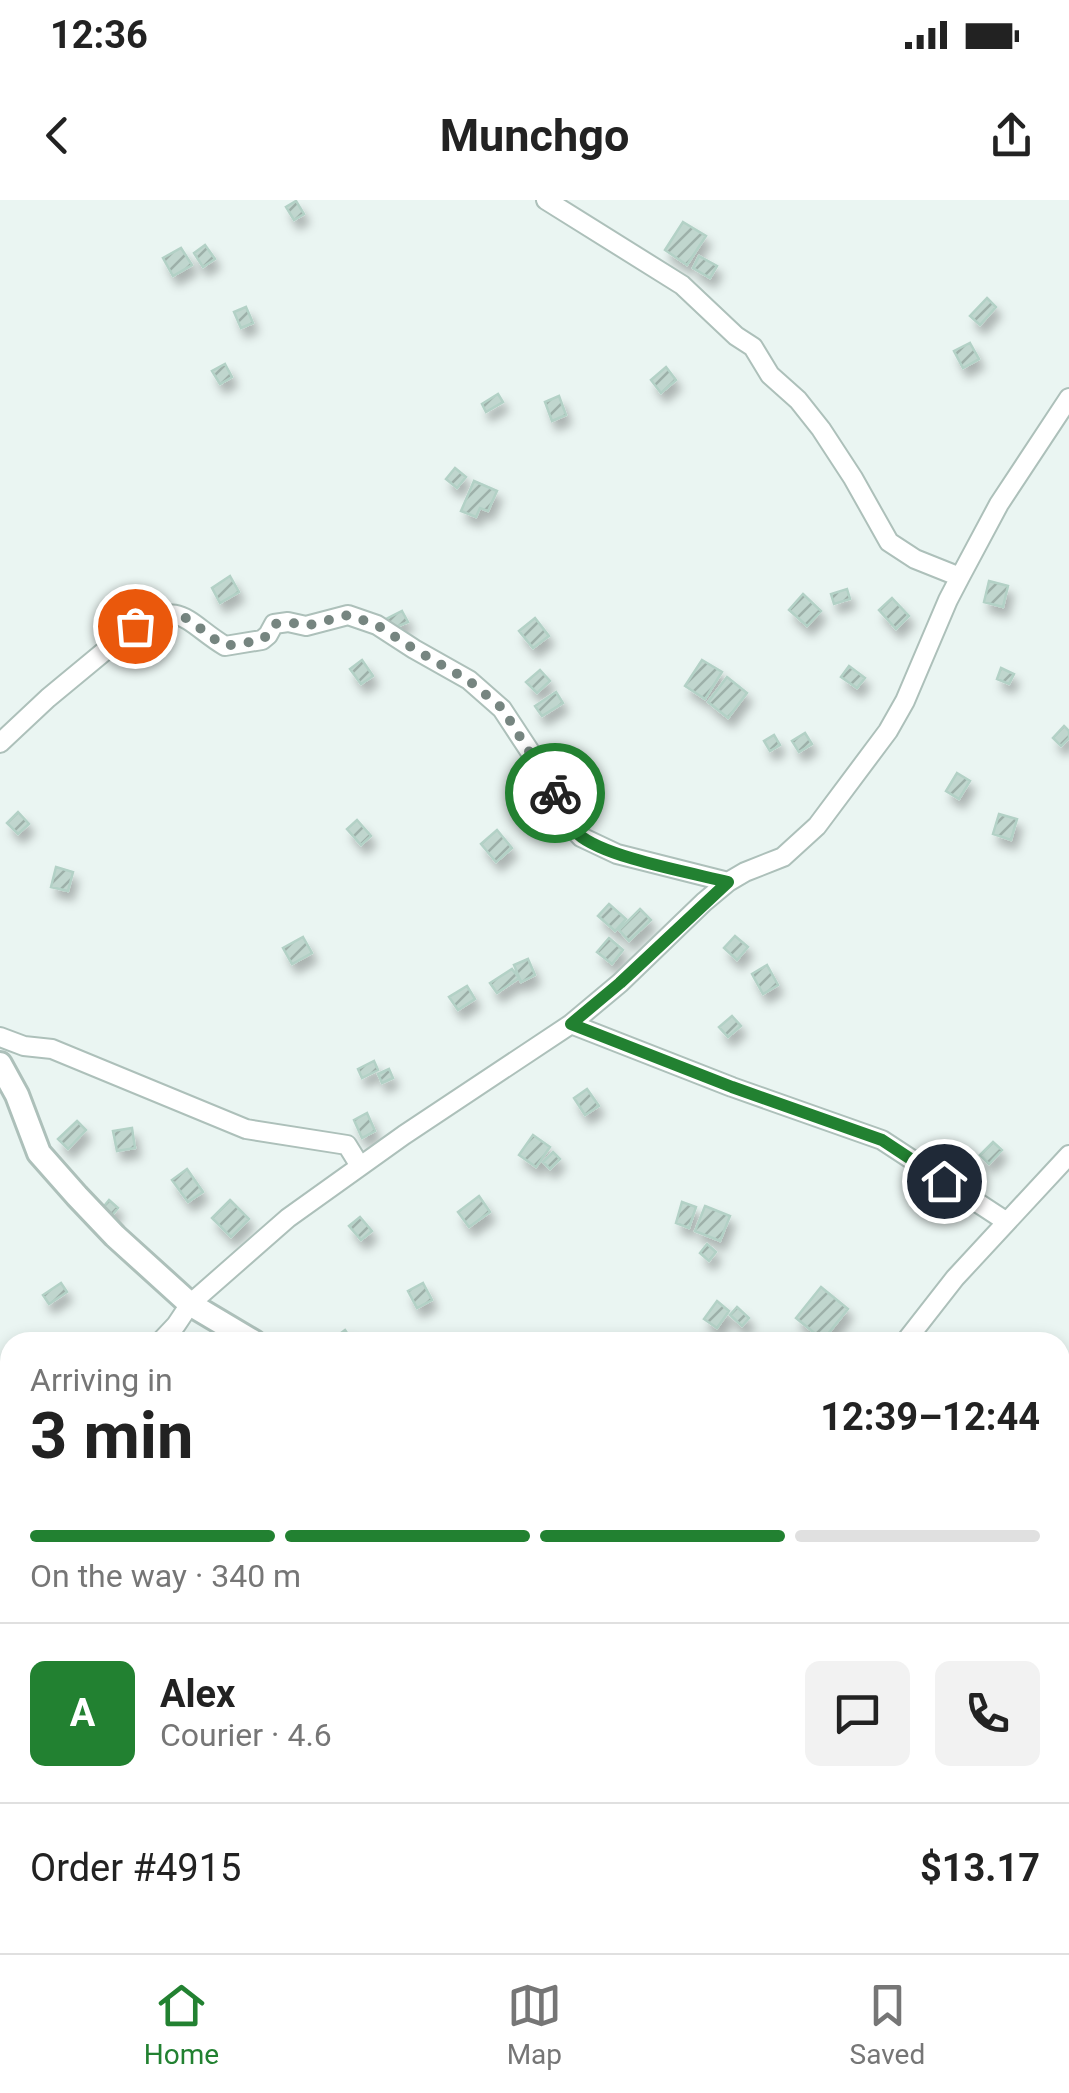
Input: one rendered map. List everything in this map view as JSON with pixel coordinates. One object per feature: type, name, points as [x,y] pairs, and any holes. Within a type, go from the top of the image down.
[{"type":"street","points":[[546,200],[682,285],[754,348],[770,375],[821,428],[890,542],[914,559],[960,577]]},
{"type":"street","points":[[170,1332],[190,1304],[288,1218],[571,1024],[728,882],[783,858],[817,826],[888,731],[960,577],[1000,504],[1069,398]]},
{"type":"street","points":[[0,744],[48,698],[151,617],[167,614],[191,620],[225,646],[262,640],[274,624],[306,626],[348,615],[377,625],[468,680],[502,708],[581,837],[617,854],[728,882]]},
{"type":"street","points":[[571,1024],[882,1140],[1006,1222]]},
{"type":"street","points":[[0,1037],[24,1046],[52,1049],[246,1128],[347,1145],[360,1166]]},
{"type":"street","points":[[0,1064],[17,1095],[39,1153],[115,1236],[190,1304],[237,1332]]},
{"type":"street","points":[[913,1332],[955,1278],[1069,1155]]},
{"type":"building","points":[[296,201],[304,214],[294,220],[286,207]]},
{"type":"building","points":[[683,222],[706,236],[687,265],[665,250]]},
{"type":"building","points":[[205,245],[215,259],[203,267],[194,253]]},
{"type":"building","points":[[181,248],[192,265],[173,276],[163,258]]},
{"type":"building","points":[[699,256],[717,266],[710,278],[693,268]]},
{"type":"building","points":[[987,298],[996,307],[980,325],[970,316]]},
{"type":"building","points":[[246,307],[253,323],[241,328],[234,312]]},
{"type":"building","points":[[970,343],[979,359],[963,368],[954,351]]},
{"type":"building","points":[[225,364],[232,377],[220,384],[212,371]]},
{"type":"building","points":[[666,367],[676,380],[661,393],[651,380]]},
{"type":"building","points":[[498,394],[503,402],[486,412],[482,404]]},
{"type":"building","points":[[559,396],[566,415],[552,421],[545,402]]},
{"type":"building","points":[[455,468],[466,477],[457,488],[446,479]]},
{"type":"building","points":[[474,481],[497,491],[488,511],[480,508],[476,517],[461,511]]},
{"type":"building","points":[[230,576],[239,592],[220,603],[212,588]]},
{"type":"building","points":[[989,581],[1008,586],[1003,607],[984,602]]},
{"type":"building","points":[[847,589],[850,599],[834,604],[831,594]]},
{"type":"building","points":[[803,594],[821,611],[807,626],[789,610]]},
{"type":"building","points":[[892,598],[909,616],[896,629],[879,610]]},
{"type":"building","points":[[402,611],[408,622],[391,629],[386,619]]},
{"type":"building","points":[[535,618],[549,636],[533,648],[519,631]]},
{"type":"building","points":[[362,660],[373,676],[361,684],[350,669]]},
{"type":"building","points":[[702,660],[722,672],[705,699],[685,686]]},
{"type":"building","points":[[849,666],[865,678],[857,688],[841,677]]},
{"type":"building","points":[[1001,668],[1014,674],[1009,684],[997,679]]},
{"type":"building","points":[[540,670],[550,681],[537,693],[526,682]]},
{"type":"building","points":[[727,677],[747,693],[728,718],[708,702]]},
{"type":"building","points":[[556,692],[563,703],[542,716],[535,706]]},
{"type":"building","points":[[1064,726],[1069,738],[1061,746],[1053,738]]},
{"type":"building","points":[[805,733],[812,744],[799,752],[792,741]]},
{"type":"building","points":[[774,735],[780,745],[770,751],[764,741]]},
{"type":"building","points":[[957,773],[970,781],[959,799],[946,791]]},
{"type":"building","points":[[18,812],[29,824],[18,834],[7,823]]},
{"type":"building","points":[[999,814],[1017,819],[1011,840],[993,834]]},
{"type":"building","points":[[357,820],[371,836],[361,845],[347,829]]},
{"type":"building","points":[[497,830],[512,848],[496,862],[481,844]]},
{"type":"building","points":[[56,867],[73,872],[68,891],[51,887]]},
{"type":"building","points":[[609,904],[626,919],[615,931],[598,916]]},
{"type":"building","points":[[640,909],[651,920],[629,941],[619,930]]},
{"type":"building","points":[[735,936],[748,947],[737,960],[724,948]]},
{"type":"building","points":[[303,937],[312,953],[292,964],[283,948]]},
{"type":"building","points":[[609,938],[623,950],[612,964],[597,952]]},
{"type":"building","points":[[528,959],[535,975],[521,982],[514,965]]},
{"type":"building","points":[[767,965],[778,985],[763,994],[752,974]]},
{"type":"building","points":[[512,969],[519,978],[497,993],[490,983]]},
{"type":"building","points":[[467,986],[475,999],[458,1010],[449,997]]},
{"type":"building","points":[[732,1016],[741,1026],[728,1037],[719,1027]]},
{"type":"building","points":[[374,1061],[378,1070],[362,1078],[358,1069]]},
{"type":"building","points":[[389,1069],[393,1078],[382,1083],[378,1074]]},
{"type":"building","points":[[587,1089],[599,1106],[585,1115],[574,1098]]},
{"type":"building","points":[[367,1113],[375,1131],[362,1138],[354,1120]]},
{"type":"building","points":[[77,1121],[86,1130],[68,1149],[58,1139]]},
{"type":"building","points":[[132,1128],[135,1148],[117,1151],[113,1131]]},
{"type":"building","points":[[533,1135],[550,1147],[536,1167],[519,1155]]},
{"type":"building","points":[[993,1142],[1002,1150],[989,1164],[980,1155]]},
{"type":"building","points":[[553,1152],[560,1159],[550,1169],[543,1162]]},
{"type":"building","points":[[187,1169],[203,1192],[188,1202],[172,1180]]},
{"type":"building","points":[[479,1196],[490,1212],[469,1227],[458,1212]]},
{"type":"building","points":[[109,1200],[118,1208],[109,1219],[100,1211]]},
{"type":"building","points":[[230,1200],[249,1219],[231,1237],[212,1218]]},
{"type":"building","points":[[682,1202],[696,1207],[689,1228],[676,1223]]},
{"type":"building","points":[[705,1206],[730,1216],[720,1241],[695,1231]]},
{"type":"building","points":[[360,1217],[372,1231],[361,1240],[349,1226]]},
{"type":"building","points":[[707,1244],[716,1252],[709,1261],[700,1253]]},
{"type":"building","points":[[61,1283],[67,1292],[49,1304],[43,1295]]},
{"type":"building","points":[[423,1283],[432,1300],[417,1308],[408,1291]]},
{"type":"building","points":[[821,1287],[848,1309],[829,1332],[813,1332],[796,1318]]},
{"type":"building","points":[[717,1301],[729,1311],[717,1328],[704,1319]]},
{"type":"building","points":[[737,1307],[749,1318],[742,1326],[730,1315]]},
{"type":"way so far","points":[[135,626],[167,614],[191,620],[225,646],[262,640],[274,624],[306,626],[348,615],[362,618],[468,680],[502,708],[555,793]]},
{"type":"route","points":[[555,793],[574,832],[599,847],[728,882],[571,1024],[882,1140],[944,1181]]}]
